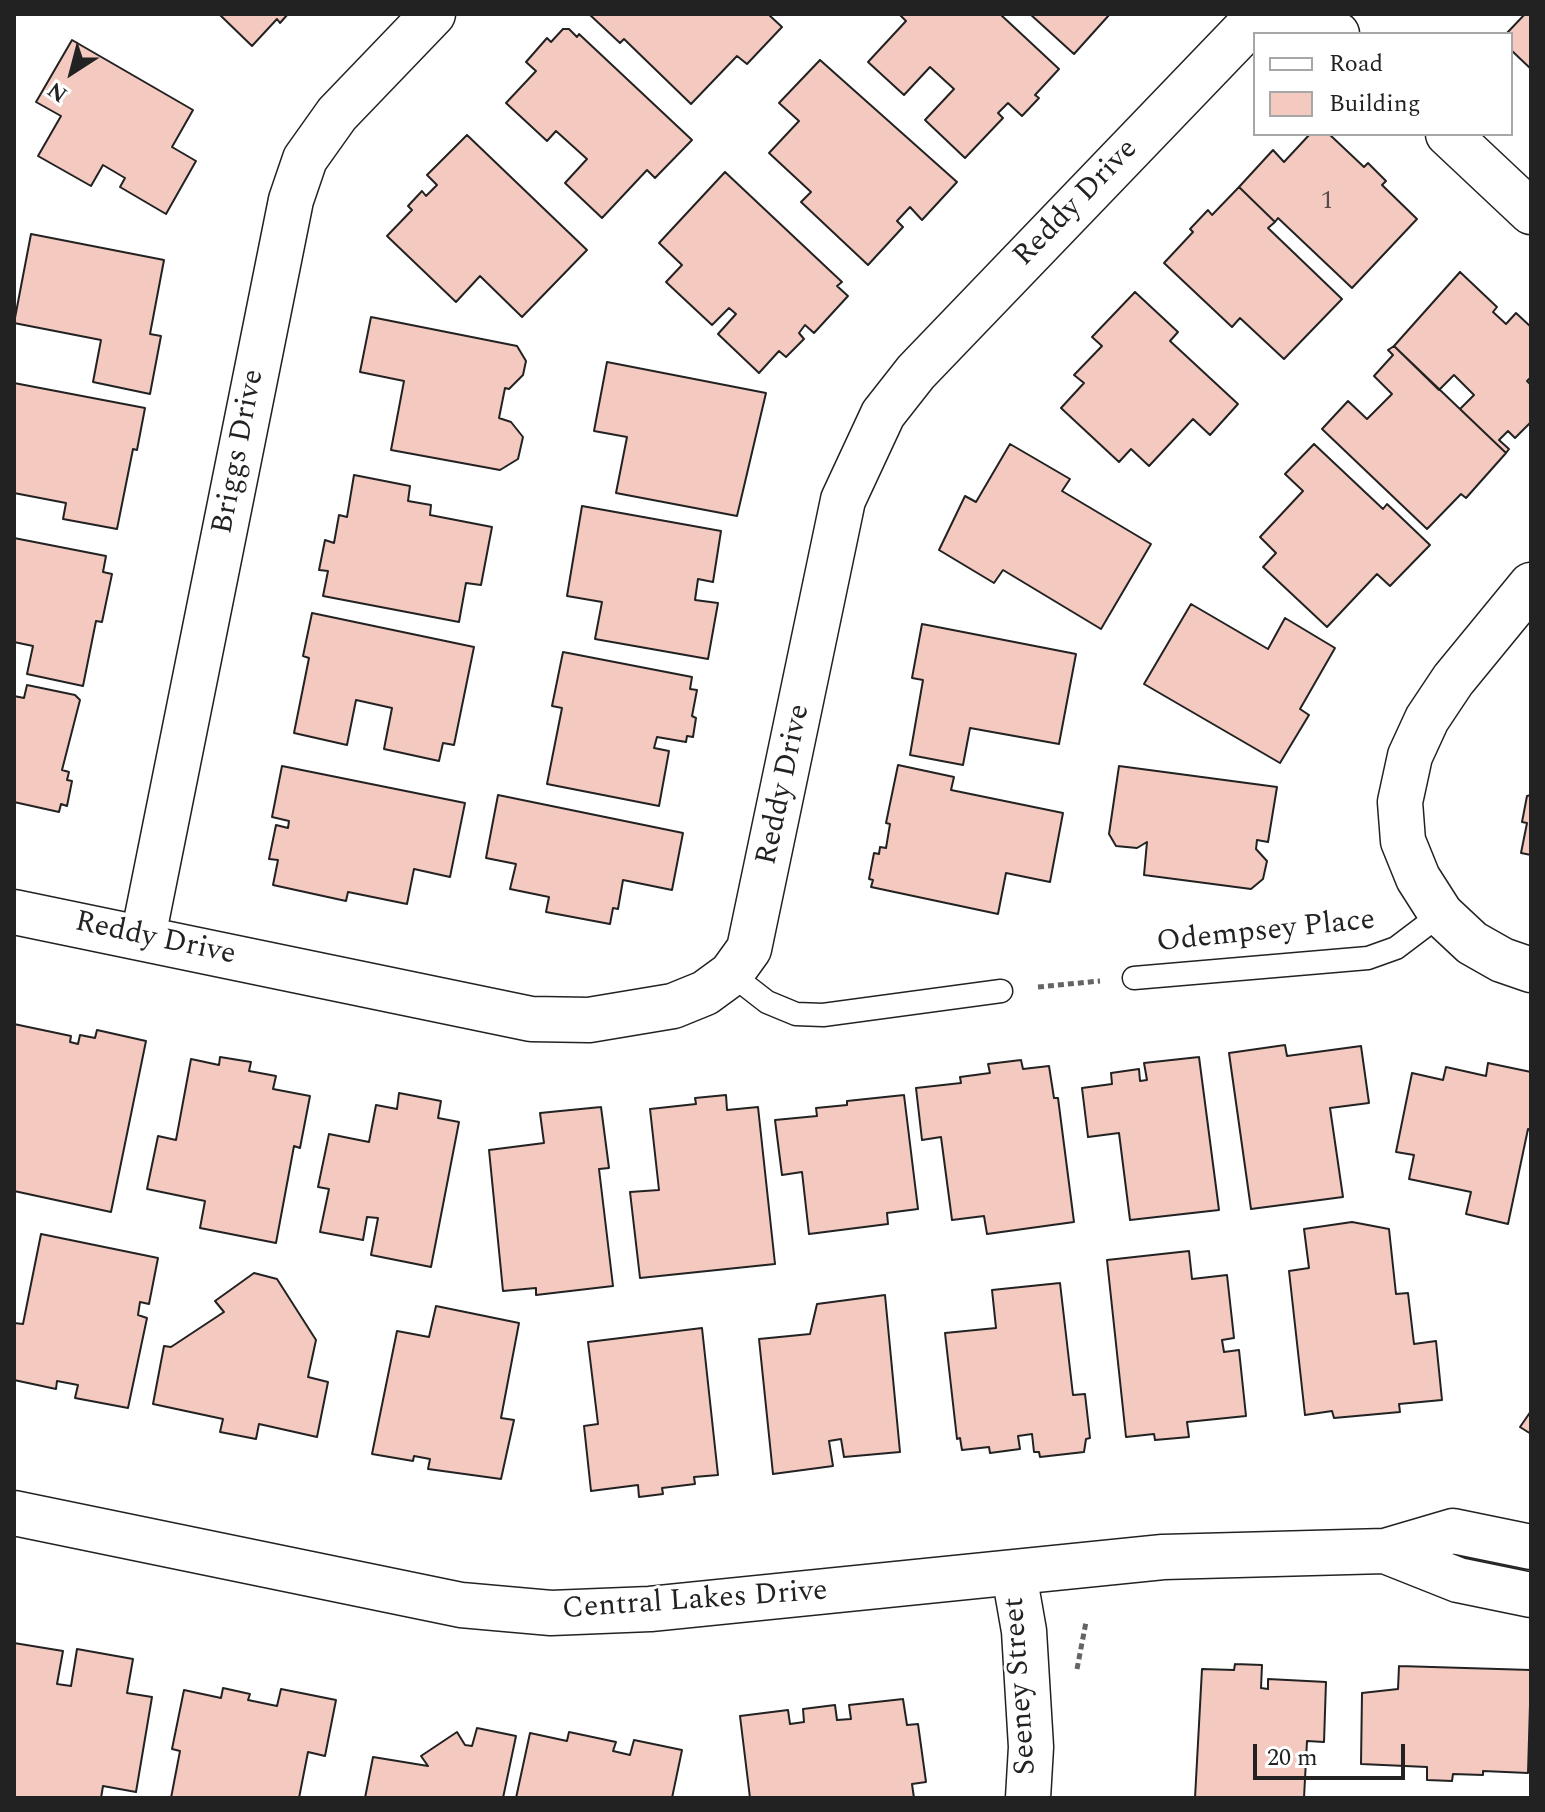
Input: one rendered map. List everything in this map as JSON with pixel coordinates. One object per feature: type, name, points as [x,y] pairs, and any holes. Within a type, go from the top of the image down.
[{"type":"street","name":"Briggs Drive","points":[[143,937],[291,200],[305,159],[337,114],[433,14]]},
{"type":"street","name":"Reddy Drive","points":[[14,912],[531,1019],[589,1020],[673,1006],[705,993],[731,974],[749,949],[843,500],[883,414],[916,372],[1260,14]]},
{"type":"street","points":[[1284,14],[1332,32]]},
{"type":"street","points":[[1450,136],[1531,212]]},
{"type":"street","points":[[1531,585],[1453,680],[1427,719],[1410,756],[1400,802],[1403,841],[1418,878],[1441,914],[1472,943],[1502,960],[1531,970]]},
{"type":"street","name":"Central Lakes Drive","points":[[14,1513],[461,1605],[551,1613],[650,1609],[1163,1557],[1385,1551],[1453,1531],[1531,1547]]},
{"type":"street","name":"Central Lakes Drive","points":[[1385,1551],[1458,1580],[1531,1595]]},
{"type":"street","name":"Seeney Street","points":[[1014,1574],[1024,1631],[1031,1747],[1028,1798]]},
{"type":"lane","name":"Odempsey Place","points":[[1134,978],[1368,958],[1396,948],[1441,914]]},
{"type":"lane","points":[[731,974],[767,1002],[796,1014],[823,1015],[1001,991]]},
{"type":"path","points":[[1001,991],[1134,978]]},
{"type":"building","points":[[219,14],[288,14],[280,23],[277,19],[252,46]]},
{"type":"building","points":[[589,14],[768,14],[782,27],[747,64],[737,56],[691,104],[624,39],[620,43]]},
{"type":"building","points":[[899,14],[1000,14],[1059,69],[1035,95],[1039,98],[1022,116],[1008,103],[998,113],[1003,118],[965,158],[925,120],[954,89],[930,67],[904,95],[868,62],[906,21]]},
{"type":"building","points":[[1030,14],[1110,14],[1074,54]]},
{"type":"building","points":[[1525,14],[1531,14],[1531,69],[1513,52],[1513,32],[1508,32]]},
{"type":"building","points":[[563,29],[569,29],[577,37],[579,34],[692,140],[655,178],[647,170],[602,218],[565,183],[587,159],[556,131],[547,141],[506,103],[536,71],[526,62],[547,38],[551,42]]},
{"type":"building","points":[[72,40],[193,110],[172,147],[196,161],[166,214],[120,187],[125,178],[103,165],[91,186],[38,156],[61,116],[36,102]]},
{"type":"building","points":[[820,60],[957,182],[922,220],[910,207],[897,221],[903,227],[868,265],[801,202],[811,192],[769,153],[799,121],[779,103]]},
{"type":"building","points":[[467,135],[587,250],[522,317],[480,276],[456,302],[387,236],[412,210],[408,206],[422,191],[426,196],[437,185],[427,175]]},
{"type":"building","points":[[1308,136],[1331,136],[1364,167],[1368,163],[1386,181],[1382,185],[1417,219],[1352,288],[1278,218],[1275,222],[1239,187],[1273,150],[1284,162]]},
{"type":"building","points":[[725,172],[842,282],[837,286],[848,296],[814,333],[805,325],[799,333],[804,339],[786,357],[779,351],[759,373],[718,334],[736,314],[729,308],[712,325],[666,282],[682,265],[659,243]]},
{"type":"building","points":[[1239,187],[1275,222],[1268,228],[1342,299],[1284,359],[1240,318],[1232,327],[1164,263],[1193,232],[1190,229],[1208,210],[1212,215]]},
{"type":"building","points":[[31,234],[164,260],[150,334],[161,336],[150,394],[93,382],[101,340],[14,323]]},
{"type":"building","points":[[1460,272],[1497,307],[1493,312],[1506,324],[1516,313],[1531,327],[1531,377],[1527,381],[1531,385],[1531,422],[1515,438],[1508,431],[1499,440],[1509,449],[1506,453],[1460,409],[1474,395],[1454,375],[1439,390],[1394,346]]},
{"type":"building","points":[[1135,292],[1178,332],[1170,341],[1238,404],[1210,435],[1193,419],[1149,466],[1131,449],[1119,462],[1061,408],[1084,383],[1074,375],[1102,346],[1092,337]]},
{"type":"building","points":[[371,317],[517,346],[526,361],[523,375],[509,389],[505,388],[499,418],[511,422],[523,437],[518,459],[500,470],[391,450],[404,381],[360,372]]},
{"type":"building","points":[[1394,346],[1506,453],[1466,498],[1461,494],[1427,529],[1322,429],[1348,401],[1367,419],[1392,394],[1374,376],[1393,355],[1388,350]]},
{"type":"building","points":[[607,362],[766,393],[737,516],[616,493],[627,437],[594,431]]},
{"type":"building","points":[[14,383],[145,408],[137,450],[133,449],[117,529],[63,519],[66,503],[14,493]]},
{"type":"building","points":[[1010,444],[1070,479],[1062,491],[1151,544],[1101,629],[1003,570],[994,583],[939,550],[965,496],[976,502]]},
{"type":"building","points":[[1314,444],[1383,509],[1387,504],[1430,545],[1390,586],[1377,574],[1327,627],[1263,567],[1276,553],[1260,537],[1303,491],[1285,474]]},
{"type":"building","points":[[354,475],[410,486],[408,501],[431,505],[430,515],[492,527],[481,585],[466,583],[459,622],[323,596],[328,571],[319,570],[325,540],[334,543],[339,515],[347,517]]},
{"type":"building","points":[[582,506],[721,531],[713,582],[698,579],[695,600],[718,603],[708,659],[595,639],[602,602],[567,596]]},
{"type":"building","points":[[14,538],[106,556],[103,572],[112,574],[102,622],[96,621],[83,686],[27,674],[33,646],[14,642]]},
{"type":"building","points":[[1191,604],[1268,649],[1285,618],[1335,648],[1300,709],[1309,715],[1280,763],[1144,684]]},
{"type":"building","points":[[312,613],[474,647],[454,745],[443,743],[439,761],[384,749],[392,708],[356,700],[347,745],[294,733],[309,658],[303,656]]},
{"type":"building","points":[[922,624],[1076,654],[1059,744],[970,728],[963,765],[910,755],[923,680],[912,678]]},
{"type":"building","points":[[563,652],[692,677],[690,689],[697,690],[692,716],[696,718],[693,737],[687,736],[686,742],[657,737],[654,748],[669,751],[659,806],[547,784],[562,708],[552,706]]},
{"type":"building","points":[[27,685],[75,695],[80,700],[62,770],[69,772],[67,780],[72,781],[67,806],[61,804],[59,812],[14,802],[14,696],[24,698]]},
{"type":"building","points":[[898,765],[954,777],[951,790],[1063,813],[1050,882],[1006,873],[998,914],[871,887],[873,880],[869,879],[874,853],[879,854],[880,847],[886,848],[890,824],[886,823]]},
{"type":"building","points":[[282,766],[465,803],[450,877],[414,869],[407,904],[348,892],[346,901],[273,885],[278,860],[269,859],[276,825],[288,828],[289,821],[272,817]]},
{"type":"building","points":[[1119,766],[1277,787],[1268,842],[1257,840],[1256,849],[1267,861],[1263,879],[1251,889],[1144,875],[1147,842],[1137,848],[1116,846],[1109,834]]},
{"type":"building","points":[[498,795],[683,833],[672,890],[623,880],[618,909],[613,908],[610,924],[546,912],[549,897],[510,889],[516,864],[486,858]]},
{"type":"building","points":[[1531,795],[1531,855],[1521,853],[1527,823],[1522,822],[1527,796]]},
{"type":"building","points":[[14,1024],[71,1036],[70,1042],[78,1044],[80,1035],[95,1038],[97,1030],[146,1041],[111,1212],[14,1191]]},
{"type":"building","points":[[1285,1045],[1287,1056],[1361,1046],[1369,1103],[1330,1108],[1343,1197],[1251,1209],[1229,1053]]},
{"type":"building","points":[[220,1057],[251,1062],[249,1071],[276,1076],[273,1089],[310,1096],[300,1148],[294,1146],[276,1243],[200,1228],[205,1201],[147,1189],[158,1136],[176,1140],[191,1059],[219,1065]]},
{"type":"building","points":[[1199,1057],[1219,1210],[1130,1220],[1119,1133],[1088,1137],[1082,1088],[1112,1084],[1111,1073],[1139,1069],[1140,1081],[1147,1080],[1144,1063]]},
{"type":"building","points":[[1021,1060],[1023,1069],[1049,1066],[1054,1098],[1058,1098],[1074,1222],[987,1234],[984,1216],[952,1220],[941,1137],[922,1140],[916,1088],[961,1083],[960,1077],[990,1073],[988,1064]]},
{"type":"building","points":[[1488,1063],[1531,1072],[1531,1130],[1528,1129],[1508,1224],[1466,1214],[1471,1192],[1409,1179],[1414,1155],[1396,1152],[1412,1073],[1443,1080],[1446,1067],[1486,1076]]},
{"type":"building","points":[[399,1093],[441,1101],[438,1118],[459,1122],[431,1267],[371,1255],[378,1218],[367,1217],[363,1240],[320,1232],[329,1189],[318,1187],[329,1134],[369,1142],[376,1105],[397,1109]]},
{"type":"building","points":[[726,1095],[727,1110],[758,1107],[775,1264],[640,1278],[630,1192],[659,1190],[650,1109],[696,1104],[695,1098]]},
{"type":"building","points":[[904,1095],[918,1209],[887,1213],[888,1224],[809,1234],[802,1172],[782,1175],[775,1120],[817,1116],[816,1108],[847,1105],[847,1101]]},
{"type":"building","points":[[601,1107],[609,1168],[599,1169],[613,1286],[536,1295],[536,1288],[503,1291],[489,1150],[544,1143],[540,1113]]},
{"type":"building","points":[[1352,1222],[1389,1229],[1396,1294],[1408,1293],[1414,1344],[1436,1341],[1442,1400],[1399,1404],[1400,1412],[1334,1418],[1332,1411],[1305,1415],[1289,1271],[1309,1268],[1304,1229]]},
{"type":"building","points":[[41,1234],[158,1258],[149,1304],[140,1302],[138,1315],[147,1318],[128,1408],[75,1398],[78,1385],[57,1381],[56,1389],[14,1380],[14,1323],[23,1324]]},
{"type":"building","points":[[1189,1251],[1192,1279],[1227,1275],[1234,1338],[1222,1340],[1224,1352],[1239,1350],[1246,1416],[1187,1422],[1189,1437],[1155,1440],[1154,1434],[1126,1437],[1107,1260]]},
{"type":"building","points":[[254,1273],[277,1279],[316,1340],[308,1377],[328,1382],[317,1437],[259,1424],[256,1439],[220,1432],[223,1419],[153,1404],[164,1346],[171,1347],[224,1312],[215,1301]]},
{"type":"building","points":[[1060,1283],[1073,1395],[1085,1394],[1090,1438],[1086,1439],[1084,1452],[1040,1457],[1039,1452],[1034,1452],[1032,1434],[1018,1436],[1020,1449],[990,1453],[989,1447],[962,1450],[960,1438],[957,1439],[945,1333],[996,1328],[992,1290]]},
{"type":"building","points":[[885,1295],[900,1452],[844,1457],[841,1439],[829,1441],[833,1466],[773,1474],[759,1339],[810,1334],[817,1304]]},
{"type":"building","points":[[436,1306],[519,1323],[501,1418],[514,1420],[501,1479],[428,1469],[430,1459],[414,1456],[413,1461],[372,1454],[397,1331],[429,1337]]},
{"type":"building","points":[[702,1328],[718,1475],[694,1477],[695,1484],[662,1488],[663,1494],[639,1497],[638,1485],[591,1491],[584,1426],[598,1424],[588,1342]]},
{"type":"building","points":[[1531,1411],[1531,1434],[1520,1427]]},
{"type":"building","points":[[14,1643],[63,1651],[57,1684],[71,1686],[77,1649],[133,1659],[127,1693],[152,1697],[136,1792],[103,1786],[101,1798],[14,1798]]},
{"type":"building","points":[[1235,1664],[1262,1665],[1261,1688],[1268,1689],[1268,1679],[1326,1682],[1324,1742],[1307,1741],[1304,1798],[1195,1798],[1202,1669],[1234,1670]]},
{"type":"building","points":[[1399,1666],[1531,1670],[1528,1773],[1483,1771],[1483,1775],[1453,1774],[1452,1781],[1427,1780],[1427,1767],[1361,1764],[1362,1693],[1398,1689]]},
{"type":"building","points":[[223,1688],[250,1694],[248,1700],[277,1706],[281,1689],[336,1700],[325,1756],[308,1752],[299,1798],[171,1798],[180,1751],[172,1749],[184,1690],[221,1698]]},
{"type":"building","points":[[903,1699],[907,1725],[918,1724],[926,1782],[912,1784],[914,1798],[750,1798],[740,1716],[788,1710],[790,1724],[804,1722],[803,1709],[835,1705],[837,1720],[851,1719],[849,1705]]},
{"type":"building","points":[[477,1728],[516,1736],[503,1798],[365,1798],[373,1757],[428,1766],[421,1756],[457,1732],[465,1745],[472,1746]]},
{"type":"building","points":[[569,1732],[616,1742],[613,1751],[630,1755],[634,1740],[682,1750],[672,1798],[516,1798],[530,1733],[567,1741]]}]
